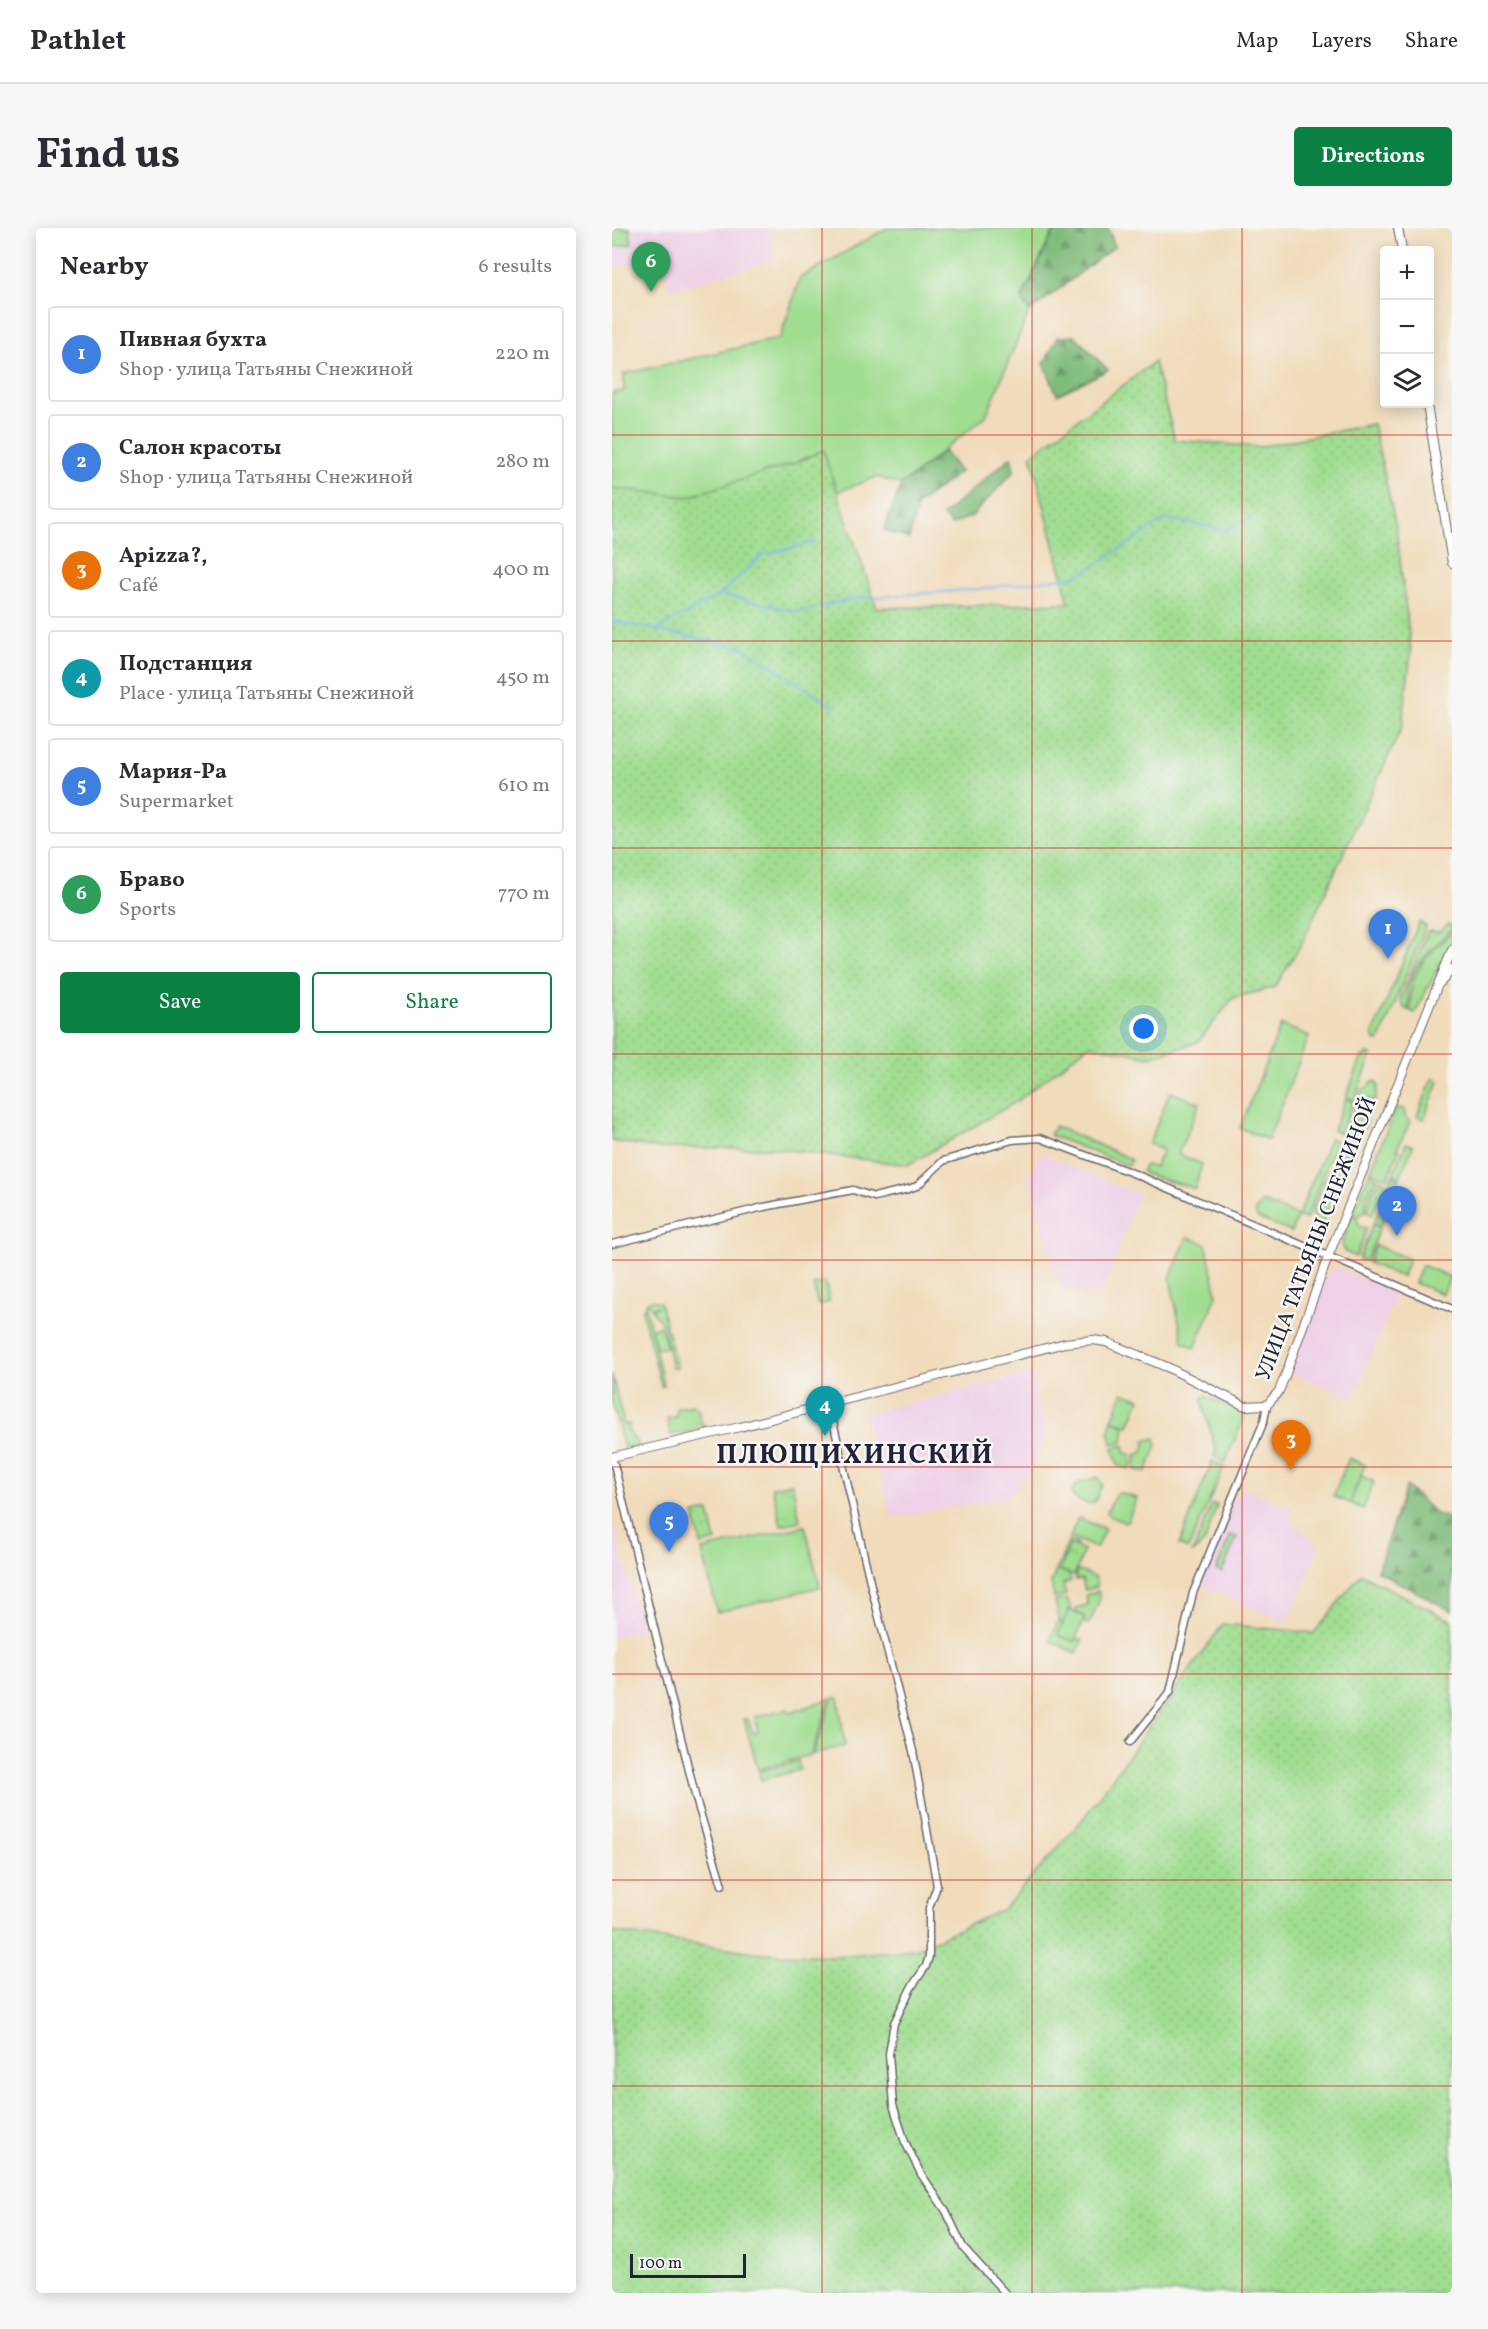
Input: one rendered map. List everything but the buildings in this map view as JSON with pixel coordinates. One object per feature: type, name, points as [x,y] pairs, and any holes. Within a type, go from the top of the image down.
[{"type":"street","points":[[1398,228],[1401,246]]},
{"type":"street","points":[[1428,408],[1452,563]]},
{"type":"street","name":"УЛИЦА ТАТЬЯНЫ СНЕЖИНОЙ","points":[[612,1456],[829,1404],[1065,1343],[1093,1340],[1106,1342],[1167,1367],[1245,1406],[1267,1405],[1282,1383],[1328,1257],[1452,950]]},
{"type":"street","name":"УЛИЦА ТАТЬЯНЫ СНЕЖИНОЙ","points":[[1438,985],[1452,969]]},
{"type":"street","points":[[612,1244],[764,1207],[831,1194],[853,1190],[874,1197],[896,1192],[917,1186],[943,1161],[1012,1140],[1040,1138],[1135,1174],[1452,1309]]},
{"type":"street","points":[[829,1404],[870,1586],[913,1751],[937,1886],[929,1908],[929,1956],[894,2023],[889,2054],[893,2105],[905,2142],[921,2174],[946,2211],[963,2247],[1005,2293]]},
{"type":"street","points":[[1130,1742],[1170,1692],[1193,1593],[1264,1421],[1267,1405]]},
{"type":"street","points":[[612,1456],[696,1799],[722,1885]]},
{"type":"shaded area","points":[[612,228],[769,228],[774,260],[669,290],[663,260],[612,268]]},
{"type":"shaded area","points":[[1040,1153],[1139,1194],[1102,1293],[1060,1289],[1029,1177]]},
{"type":"shaded area","points":[[1333,1267],[1397,1291],[1353,1398],[1290,1372],[1328,1271]]},
{"type":"shaded area","points":[[1032,1373],[1046,1435],[1032,1469],[1006,1497],[892,1518],[863,1414]]},
{"type":"shaded area","points":[[1242,1488],[1293,1509],[1289,1519],[1319,1546],[1289,1620],[1284,1622],[1198,1583],[1231,1499],[1239,1497]]},
{"type":"shaded area","points":[[612,1514],[641,1630],[612,1637]]},
{"type":"green space","points":[[612,228],[629,228],[632,244],[612,247]]},
{"type":"green space","points":[[887,228],[1061,228],[1052,234],[1022,298],[1029,312],[986,416],[901,485],[877,477],[794,508],[612,532],[612,393],[624,391],[624,374],[780,338],[800,278]]},
{"type":"green space","points":[[1061,228],[1108,228],[1115,246],[1029,312],[1022,299],[1052,234]]},
{"type":"green space","points":[[1075,336],[1108,370],[1057,395],[1044,363],[1058,337]]},
{"type":"green space","points":[[1154,362],[1175,440],[1258,447],[1373,424],[1396,527],[1411,651],[1402,727],[1301,945],[1275,987],[1233,998],[1198,1042],[1150,1057],[1089,1045],[1016,1102],[908,1165],[772,1148],[658,1148],[612,1141],[612,488],[688,497],[795,463],[823,450],[877,608],[1069,603],[1031,455]]},
{"type":"green space","points":[[944,451],[960,472],[917,505],[909,539],[884,530],[901,485]]},
{"type":"green space","points":[[1011,457],[1014,471],[972,516],[951,525],[943,515]]},
{"type":"green space","points":[[1419,922],[1426,926],[1379,1042],[1375,1040],[1373,1034]]},
{"type":"green space","points":[[1449,924],[1452,926],[1450,930],[1415,970],[1408,990],[1408,1010],[1405,1009],[1400,1000],[1428,931],[1439,932]]},
{"type":"green space","points":[[1452,931],[1452,941],[1415,1013],[1410,1011],[1414,978],[1422,963]]},
{"type":"green space","points":[[1281,1025],[1309,1036],[1268,1140],[1240,1128]]},
{"type":"green space","points":[[1367,1054],[1372,1055],[1354,1100],[1346,1097],[1362,1057]]},
{"type":"green space","points":[[1433,1078],[1439,1081],[1424,1119],[1417,1116]]},
{"type":"green space","points":[[1375,1081],[1378,1085],[1375,1101],[1369,1099],[1366,1105],[1357,1102],[1361,1091]]},
{"type":"green space","points":[[1170,1092],[1200,1103],[1178,1154],[1202,1164],[1195,1189],[1143,1173],[1142,1170],[1145,1165],[1155,1167],[1163,1150],[1149,1144]]},
{"type":"green space","points":[[1346,1098],[1353,1102],[1340,1133],[1333,1130]]},
{"type":"green space","points":[[1356,1104],[1364,1107],[1360,1118],[1368,1121],[1355,1143],[1355,1125],[1351,1117]]},
{"type":"green space","points":[[1396,1107],[1405,1110],[1405,1116],[1410,1122],[1397,1149],[1399,1150],[1388,1177],[1370,1172]]},
{"type":"green space","points":[[1350,1118],[1354,1132],[1351,1144],[1344,1154],[1333,1162],[1339,1146],[1344,1146],[1349,1141],[1345,1132]]},
{"type":"green space","points":[[1055,1126],[1128,1158],[1131,1160],[1129,1166],[1050,1135]]},
{"type":"green space","points":[[1330,1138],[1336,1141],[1306,1219],[1298,1216]]},
{"type":"green space","points":[[1406,1143],[1413,1146],[1400,1177],[1393,1174]]},
{"type":"green space","points":[[1353,1145],[1357,1146],[1334,1195],[1327,1178],[1329,1172]]},
{"type":"green space","points":[[1369,1174],[1378,1178],[1367,1194],[1365,1212],[1358,1216],[1353,1213]]},
{"type":"green space","points":[[1392,1176],[1400,1179],[1381,1225],[1374,1223]]},
{"type":"green space","points":[[1325,1179],[1333,1197],[1322,1223],[1316,1221],[1312,1212]]},
{"type":"green space","points":[[1381,1179],[1386,1183],[1372,1215],[1367,1212],[1371,1194]]},
{"type":"green space","points":[[1262,1202],[1298,1216],[1291,1232],[1257,1218],[1255,1211]]},
{"type":"green space","points":[[1352,1215],[1357,1218],[1360,1227],[1367,1228],[1356,1257],[1345,1252],[1342,1244]]},
{"type":"green space","points":[[1373,1224],[1380,1227],[1366,1261],[1359,1259]]},
{"type":"green space","points":[[1187,1237],[1206,1244],[1217,1295],[1195,1348],[1183,1342],[1170,1278]]},
{"type":"green space","points":[[1375,1245],[1409,1259],[1402,1277],[1368,1263]]},
{"type":"green space","points":[[1422,1265],[1450,1277],[1443,1294],[1415,1283]]},
{"type":"green space","points":[[825,1282],[830,1302],[818,1305],[813,1285]]},
{"type":"green space","points":[[652,1300],[660,1302],[677,1368],[672,1368],[663,1325],[652,1310],[658,1306],[651,1308],[646,1302]]},
{"type":"green space","points":[[645,1305],[651,1329],[660,1326],[667,1347],[657,1349],[651,1330],[664,1386],[661,1386],[642,1310]]},
{"type":"green space","points":[[612,1375],[624,1425],[629,1424],[628,1431],[640,1446],[624,1448],[612,1401]]},
{"type":"green space","points":[[1123,1392],[1140,1399],[1129,1426],[1112,1420]]},
{"type":"green space","points":[[1204,1396],[1246,1413],[1225,1463],[1214,1456],[1216,1451],[1202,1401]]},
{"type":"green space","points":[[693,1405],[698,1409],[702,1425],[706,1425],[707,1428],[671,1435],[667,1418],[676,1417],[677,1408]]},
{"type":"green space","points":[[1112,1420],[1125,1425],[1123,1442],[1112,1444],[1109,1430]]},
{"type":"green space","points":[[1155,1438],[1157,1445],[1146,1472],[1135,1470],[1135,1455],[1142,1453],[1145,1446],[1144,1441]]},
{"type":"green space","points":[[1124,1445],[1125,1452],[1131,1455],[1131,1469],[1118,1466],[1113,1448]]},
{"type":"green space","points":[[1349,1458],[1365,1465],[1350,1503],[1333,1496]]},
{"type":"green space","points":[[1212,1461],[1224,1467],[1188,1549],[1179,1545]]},
{"type":"green space","points":[[1361,1476],[1374,1482],[1363,1509],[1350,1503]]},
{"type":"green space","points":[[1098,1477],[1102,1485],[1095,1502],[1088,1504],[1073,1497],[1072,1492],[1076,1484]]},
{"type":"green space","points":[[792,1483],[800,1521],[781,1525],[772,1487]]},
{"type":"green space","points":[[1406,1486],[1436,1514],[1452,1519],[1452,1611],[1377,1571]]},
{"type":"green space","points":[[1116,1494],[1137,1498],[1128,1520],[1124,1522],[1109,1516],[1107,1512]]},
{"type":"green space","points":[[1212,1504],[1217,1505],[1205,1541],[1192,1554]]},
{"type":"green space","points":[[709,1511],[716,1541],[701,1545],[694,1514]]},
{"type":"green space","points":[[1078,1518],[1105,1529],[1096,1548],[1070,1537]]},
{"type":"green space","points":[[805,1526],[820,1587],[717,1612],[702,1550]]},
{"type":"green space","points":[[1231,1535],[1237,1537],[1222,1572],[1216,1570]]},
{"type":"green space","points":[[1069,1540],[1077,1543],[1075,1546],[1070,1544],[1060,1570],[1069,1574],[1071,1581],[1063,1584],[1066,1595],[1054,1598],[1051,1583]]},
{"type":"green space","points":[[1070,1544],[1084,1550],[1074,1576],[1060,1570]]},
{"type":"green space","points":[[1076,1570],[1095,1577],[1097,1587],[1085,1590],[1082,1579],[1076,1580]]},
{"type":"green space","points":[[1361,1574],[1452,1621],[1452,2293],[612,2293],[612,1932],[762,1953],[836,1956],[915,1949],[1004,1909],[1083,1819],[1223,1624],[1314,1633]]},
{"type":"green space","points":[[1098,1591],[1100,1599],[1089,1624],[1083,1622],[1085,1617],[1077,1613],[1076,1608],[1088,1605],[1086,1595]]},
{"type":"green space","points":[[1067,1599],[1072,1611],[1069,1610],[1064,1622],[1059,1620],[1055,1601]]},
{"type":"green space","points":[[1069,1610],[1085,1617],[1074,1642],[1058,1635]]},
{"type":"green space","points":[[1058,1622],[1063,1624],[1059,1635],[1074,1641],[1076,1638],[1082,1640],[1077,1653],[1050,1641]]},
{"type":"green space","points":[[833,1697],[838,1697],[845,1746],[813,1754]]},
{"type":"green space","points":[[830,1698],[811,1755],[758,1769],[744,1719],[748,1719],[753,1734],[758,1732],[754,1717],[787,1709],[791,1713]]},
{"type":"green space","points":[[798,1761],[800,1770],[761,1780],[759,1771]]},
{"type":"waterway","points":[[721,594],[798,612],[851,599],[980,589],[1078,576],[1166,519],[1226,530],[1251,518]]},
{"type":"waterway","points":[[612,621],[656,630],[721,594],[763,555],[815,542]]},
{"type":"waterway","points":[[656,630],[744,648],[835,707]]},
{"type":"place","name":"Браво","points":[[651,292]]},
{"type":"place","name":"Пивная бухта","points":[[1388,959]]},
{"type":"place","name":"Салон красоты","points":[[1397,1236]]},
{"type":"place","name":"Подстанция","points":[[825,1436]]},
{"type":"place","name":"Apizza?,","points":[[1291,1470]]},
{"type":"place","name":"Мария-Ра","points":[[669,1552]]},
{"type":"district","name":"ПЛЮЩИХИНСКИЙ","points":[[855,1456]]}]
